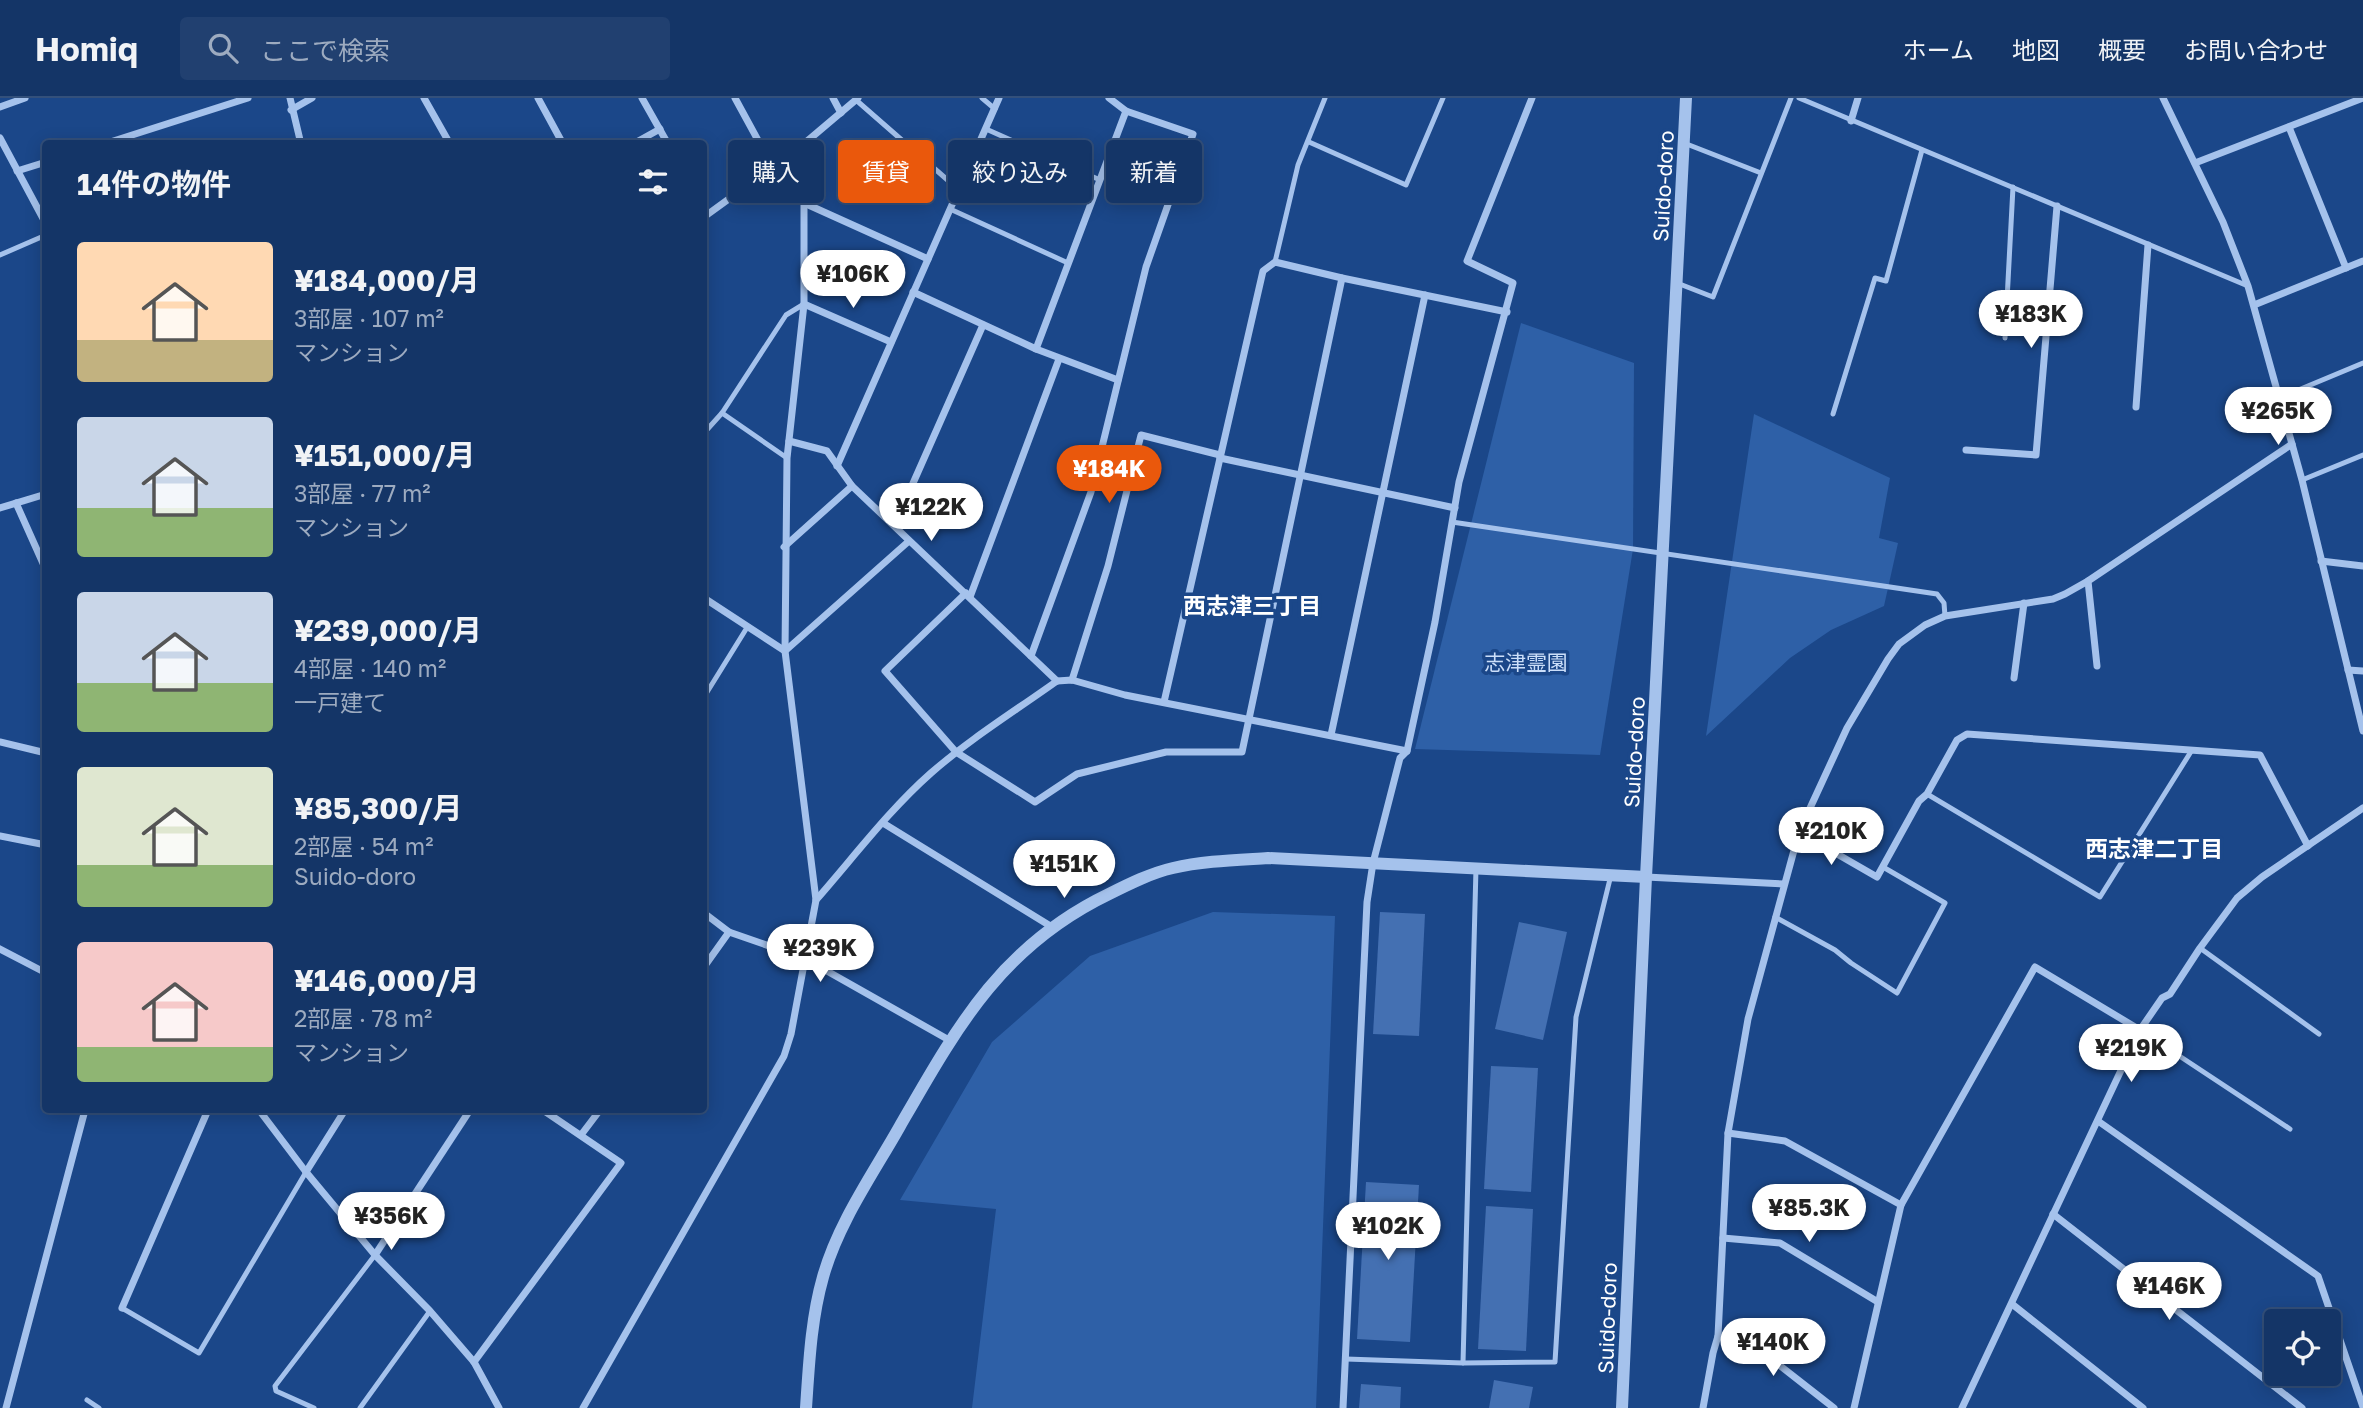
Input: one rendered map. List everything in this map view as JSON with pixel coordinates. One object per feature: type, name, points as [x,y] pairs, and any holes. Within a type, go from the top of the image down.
[{"type":"street","points":[[0,107],[25,98]]},
{"type":"street","points":[[117,140],[248,98]]},
{"type":"street","points":[[290,98],[300,140]]},
{"type":"street","points":[[291,110],[312,98]]},
{"type":"street","points":[[424,98],[448,140]]},
{"type":"street","points":[[538,98],[561,140]]},
{"type":"street","points":[[642,98],[666,140]]},
{"type":"street","points":[[735,98],[758,140]]},
{"type":"street","points":[[833,98],[841,113]]},
{"type":"street","points":[[980,140],[999,98]]},
{"type":"street","points":[[1031,656],[1091,492],[1146,267],[1192,134],[1126,111],[1109,98]]},
{"type":"street","points":[[1343,1408],[1367,902],[1373,863],[1400,758],[1407,751],[1435,622],[1459,482],[1513,283],[1467,261],[1532,98]]},
{"type":"street","name":"Suido-doro","points":[[1622,1408],[1686,98]]},
{"type":"street","points":[[1851,121],[1857,98]]},
{"type":"street","points":[[2163,98],[2223,222],[2248,286],[2302,480],[2363,731]]},
{"type":"street","points":[[2195,163],[2363,98]]},
{"type":"street","points":[[809,140],[857,99]]},
{"type":"street","points":[[1036,349],[1126,111]]},
{"type":"street","points":[[2289,127],[2346,268]]},
{"type":"street","points":[[639,140],[660,129]]},
{"type":"street","points":[[0,138],[42,217]]},
{"type":"street","points":[[17,171],[42,163]]},
{"type":"street","points":[[707,212],[728,197]]},
{"type":"street","points":[[837,466],[953,203]]},
{"type":"street","points":[[583,1408],[784,1055],[791,1034],[816,900],[785,651],[787,458],[804,304],[804,204],[928,259]]},
{"type":"street","points":[[1966,450],[2036,455],[2057,206]]},
{"type":"street","points":[[2136,407],[2148,245]]},
{"type":"street","points":[[2254,306],[2363,261]]},
{"type":"street","points":[[1164,702],[1263,271],[1275,262],[1507,312]]},
{"type":"street","points":[[1059,359],[968,595],[885,671],[956,752],[1035,802],[1077,774],[1166,752],[1242,752],[1342,278]]},
{"type":"street","points":[[913,292],[1059,359],[1118,380]]},
{"type":"street","points":[[1331,735],[1425,295]]},
{"type":"street","points":[[804,304],[891,342]]},
{"type":"street","points":[[895,524],[983,325]]},
{"type":"street","points":[[1072,680],[1108,566],[1142,435],[1300,476],[1455,508]]},
{"type":"street","points":[[789,441],[827,451],[852,486],[895,524],[909,541],[1057,681]]},
{"type":"street","points":[[1703,1408],[1718,1336],[1728,1133],[1748,1019],[1798,832],[1847,728],[1888,659],[1899,644],[1925,625],[1945,616],[2065,594],[2292,444]]},
{"type":"street","points":[[784,547],[852,486]]},
{"type":"street","points":[[0,508],[42,495]]},
{"type":"street","points":[[16,503],[42,561]]},
{"type":"street","points":[[785,651],[909,541]]},
{"type":"street","points":[[2321,561],[2363,566]]},
{"type":"street","points":[[2088,581],[2097,666]]},
{"type":"street","points":[[707,600],[785,651]]},
{"type":"street","points":[[2014,678],[2024,603]]},
{"type":"street","points":[[2348,670],[2363,671]]},
{"type":"street","points":[[816,900],[929,774],[1057,681],[1072,680],[1125,695],[1407,751]]},
{"type":"street","points":[[1798,832],[1877,877],[1957,740],[1967,734],[2260,755],[2308,846]]},
{"type":"street","points":[[0,742],[42,752]]},
{"type":"street","points":[[1962,1408],[2140,1030],[2162,998],[2170,994],[2237,898],[2262,877],[2363,808]]},
{"type":"street","points":[[883,823],[1052,927]]},
{"type":"street","points":[[0,836],[42,844]]},
{"type":"street","points":[[806,1408],[813,1314],[823,1274],[840,1232],[949,1040],[998,975],[1052,927],[1112,892],[1172,868],[1268,858],[1784,884]]},
{"type":"street","points":[[707,915],[729,932],[804,958],[949,1040]]},
{"type":"street","points":[[707,963],[729,932]]},
{"type":"street","points":[[0,949],[42,971]]},
{"type":"street","points":[[1854,1408],[1901,1205],[2035,967],[2140,1030]]},
{"type":"street","points":[[6,1408],[84,1113]]},
{"type":"street","points":[[122,1308],[207,1113]]},
{"type":"street","points":[[261,1113],[375,1255],[430,1311],[474,1362],[499,1408]]},
{"type":"street","points":[[306,1172],[343,1113]]},
{"type":"street","points":[[375,1255],[468,1113]]},
{"type":"street","points":[[474,1362],[621,1163],[548,1113]]},
{"type":"street","points":[[581,1135],[598,1113]]},
{"type":"street","points":[[2098,1121],[2318,1276],[2362,1407]]},
{"type":"street","points":[[1728,1133],[1785,1141],[1901,1205]]},
{"type":"street","points":[[2053,1214],[2302,1408]]},
{"type":"street","points":[[1723,1238],[1780,1243],[1878,1302]]},
{"type":"street","points":[[2012,1304],[2143,1408]]},
{"type":"street","points":[[1718,1336],[1760,1350],[1834,1408]]},
{"type":"lane","points":[[982,98],[995,109]]},
{"type":"lane","points":[[1275,262],[1298,165],[1325,98]]},
{"type":"lane","points":[[1308,142],[1406,186],[1443,98]]},
{"type":"lane","points":[[1677,283],[1713,297],[1791,98]]},
{"type":"lane","points":[[1799,98],[2248,286]]},
{"type":"lane","points":[[857,99],[948,180]]},
{"type":"lane","points":[[985,129],[1100,180]]},
{"type":"lane","points":[[1684,143],[1762,173]]},
{"type":"lane","points":[[1833,414],[1875,278],[1886,281],[1922,150]]},
{"type":"lane","points":[[2005,338],[2013,187]]},
{"type":"lane","points":[[950,209],[1068,263]]},
{"type":"lane","points":[[0,254],[42,237]]},
{"type":"lane","points":[[707,430],[722,413],[786,314],[804,304]]},
{"type":"lane","points":[[2279,398],[2363,363]]},
{"type":"lane","points":[[722,413],[787,458]]},
{"type":"lane","points":[[2302,480],[2363,455]]},
{"type":"lane","points":[[1452,522],[1937,594],[1944,603],[1945,616]]},
{"type":"lane","points":[[707,692],[748,626]]},
{"type":"lane","points":[[1927,794],[2100,897],[2192,750]]},
{"type":"lane","points":[[1775,917],[1835,950],[1897,993],[1945,902],[1883,867]]},
{"type":"lane","points":[[1463,1363],[1476,868]]},
{"type":"lane","points":[[1346,1359],[1463,1363],[1555,1362],[1576,1017],[1611,875]]},
{"type":"lane","points":[[2200,948],[2319,1034]]},
{"type":"lane","points":[[2140,1030],[2290,1129]]},
{"type":"lane","points":[[122,1308],[199,1353],[306,1172]]},
{"type":"lane","points":[[314,1408],[276,1391],[275,1386],[375,1255]]},
{"type":"lane","points":[[360,1408],[430,1311]]},
{"type":"lane","points":[[87,1400],[99,1408]]},
{"type":"green space","name":"志津霊園","points":[[1521,323],[1634,363],[1633,549],[1600,755],[1415,749]]},
{"type":"green space","points":[[1754,414],[1890,478],[1879,538],[1898,543],[1884,606],[1831,630],[1790,658],[1706,736]]},
{"type":"green space","points":[[1213,912],[1335,916],[1316,1408],[972,1408],[996,1209],[900,1200],[992,1042],[1090,956]]},
{"type":"building","points":[[1380,912],[1425,914],[1419,1036],[1373,1034]]},
{"type":"building","points":[[1519,922],[1567,932],[1543,1040],[1495,1029]]},
{"type":"building","points":[[1491,1066],[1538,1068],[1531,1192],[1484,1189]]},
{"type":"building","points":[[1366,1182],[1419,1185],[1410,1342],[1357,1339]]},
{"type":"building","points":[[1486,1206],[1533,1209],[1526,1351],[1478,1349]]},
{"type":"building","points":[[1494,1380],[1533,1387],[1529,1408],[1489,1408]]},
{"type":"building","points":[[1361,1384],[1401,1387],[1400,1408],[1359,1408]]},
{"type":"district","name":"西志津三丁目","points":[[1252,605]]},
{"type":"district","name":"西志津二丁目","points":[[2154,848]]}]
